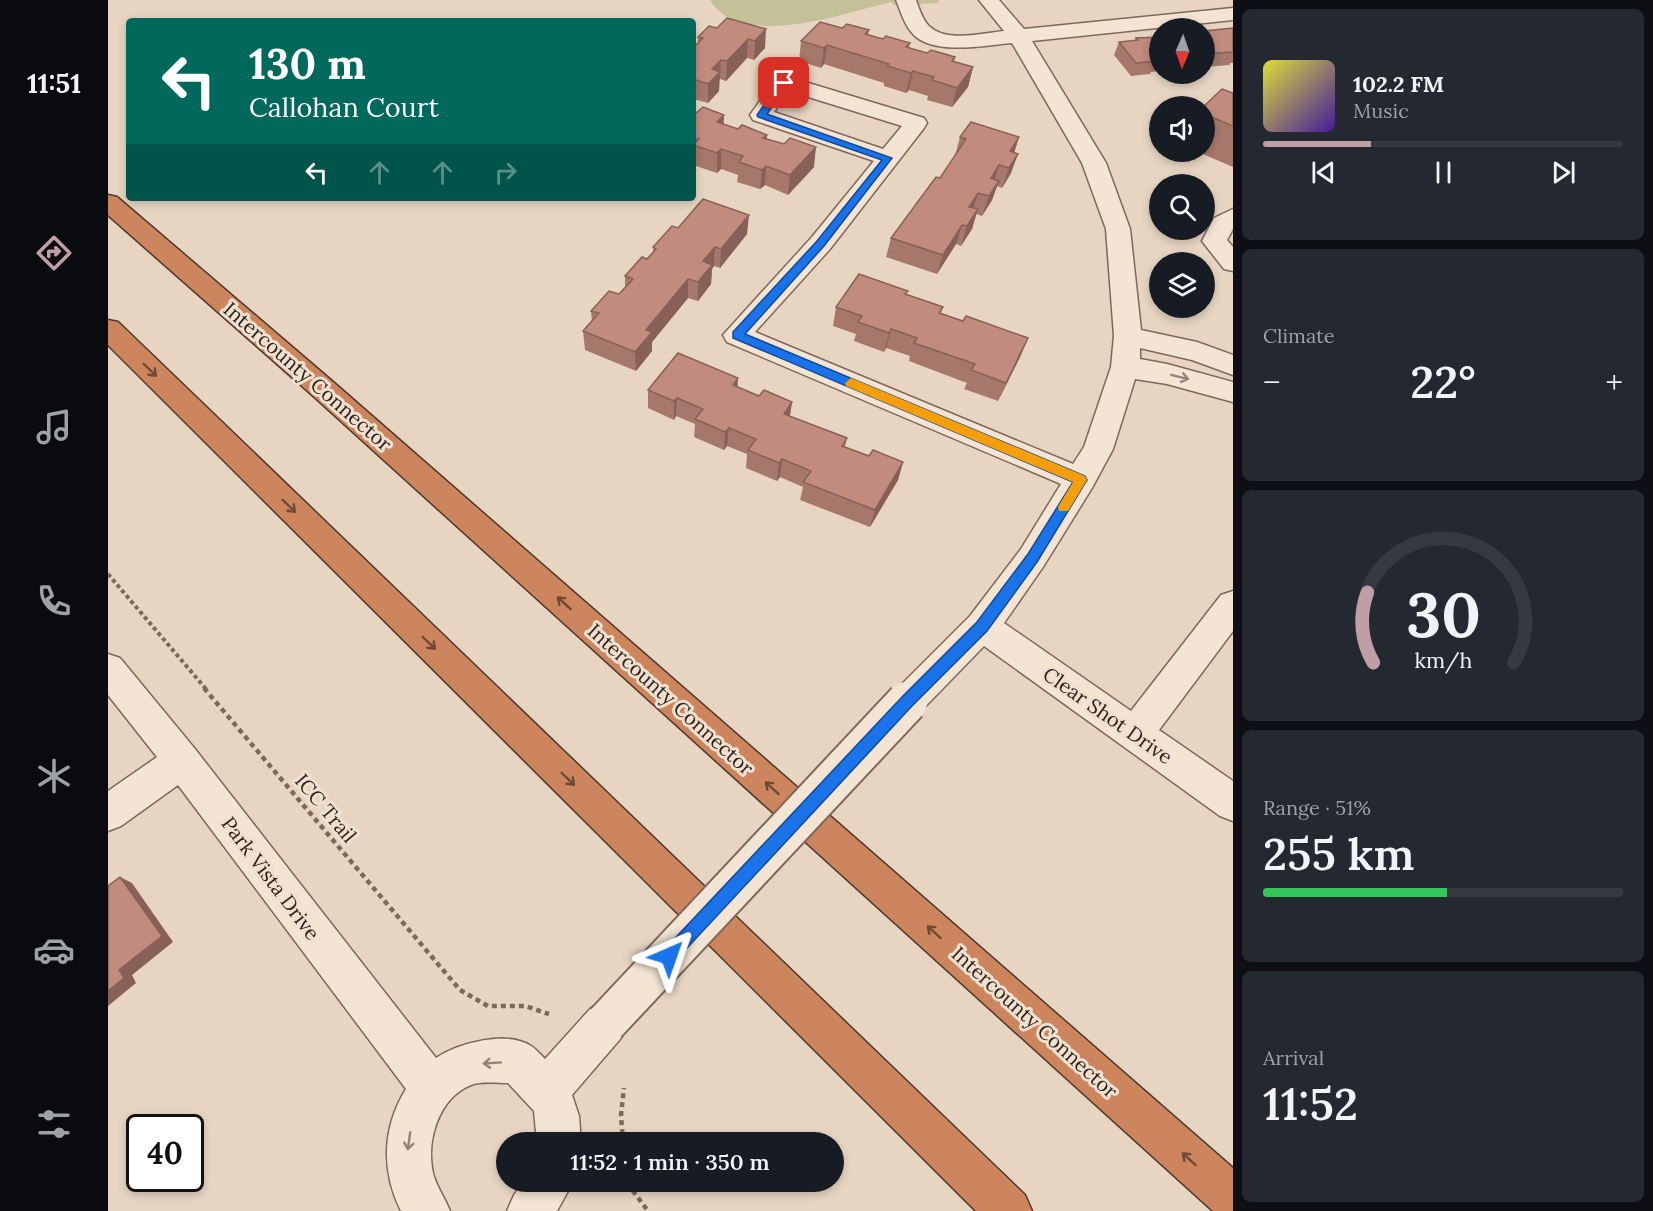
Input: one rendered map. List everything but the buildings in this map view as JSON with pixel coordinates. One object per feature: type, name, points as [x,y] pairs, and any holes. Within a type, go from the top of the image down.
[{"type":"highway","name":"Intercounty Connector","points":[[108,202],[331,396],[1233,1198]]},
{"type":"highway","points":[[108,329],[1009,1211]]},
{"type":"street","points":[[906,0],[916,27],[927,35],[959,42],[1020,38],[1233,14]]},
{"type":"street","points":[[548,1090],[587,1042],[907,702],[982,626],[1032,558],[1098,449],[1125,367],[1128,336],[1118,229],[1094,164],[1020,38],[989,0]]},
{"type":"street","points":[[888,158],[761,115],[784,83],[915,123],[888,158],[820,243],[737,335],[1081,480]]},
{"type":"street","points":[[1233,217],[1223,224],[1214,241],[1233,263]]},
{"type":"street","points":[[1128,336],[1197,352],[1233,365]]},
{"type":"street","points":[[1125,367],[1167,374],[1233,392]]},
{"type":"street","points":[[1135,734],[1233,605]]},
{"type":"street","name":"Clear Shot Drive","points":[[982,626],[1233,803]]},
{"type":"street","name":"Park Vista Drive","points":[[108,669],[182,761],[432,1088]]},
{"type":"street","points":[[108,813],[182,761]]},
{"type":"street","points":[[427,1211],[417,1197],[408,1171],[407,1141],[416,1113],[432,1088],[463,1065],[516,1061],[548,1090],[560,1122],[560,1132]]},
{"type":"path","name":"ICC Trail","points":[[108,574],[460,990],[488,1006],[525,1006],[549,1014]]},
{"type":"path","points":[[622,1132],[621,1115],[624,1088]]},
{"type":"path","points":[[634,1192],[648,1211]]},
{"type":"shaded area","points":[[710,0],[938,0],[939,3],[894,5],[891,2],[821,20],[768,26],[745,23],[725,15]]},
{"type":"slow traffic","points":[[851,383],[1081,480],[1064,507]]},
{"type":"route","points":[[669,956],[907,702],[982,626],[1032,558],[1081,480],[737,335],[820,243],[888,158],[761,115],[784,83]]}]
